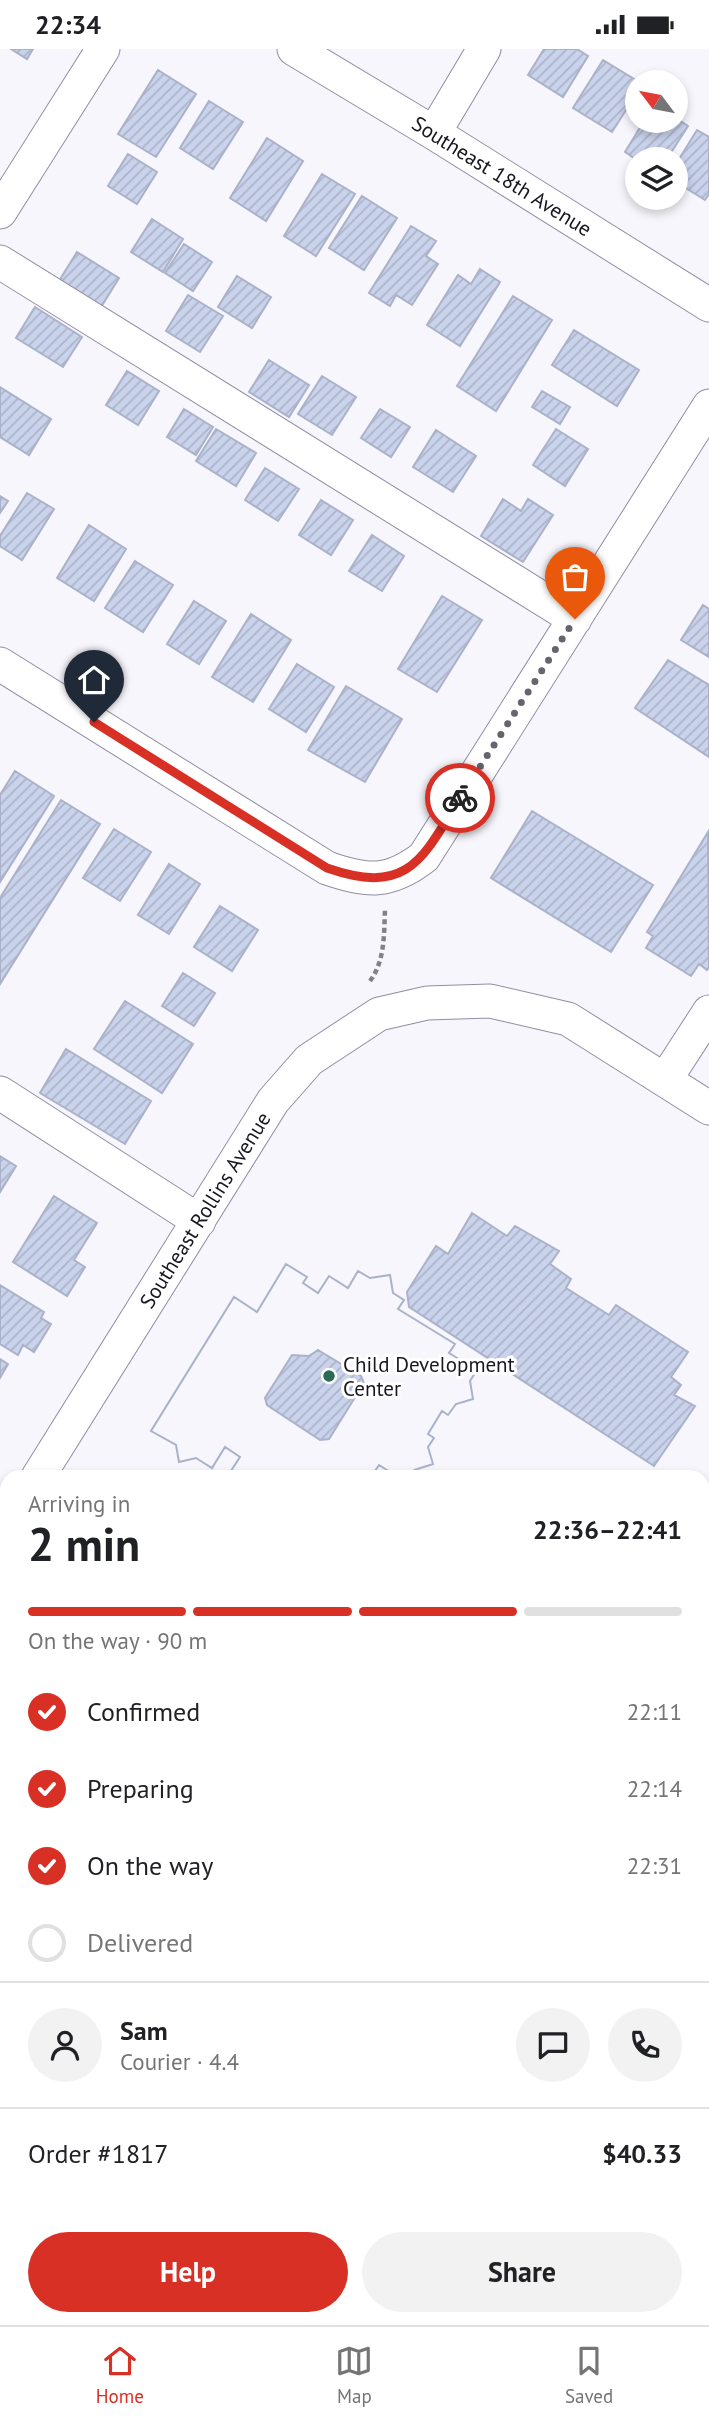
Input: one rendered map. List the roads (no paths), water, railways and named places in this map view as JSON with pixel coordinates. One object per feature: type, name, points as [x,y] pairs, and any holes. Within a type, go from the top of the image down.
[{"type":"street","points":[[4,195],[103,49]]},
{"type":"street","name":"Southeast 18th Avenue","points":[[294,49],[709,305]]},
{"type":"street","points":[[433,133],[484,49]]},
{"type":"street","points":[[0,262],[575,619]]},
{"type":"street","points":[[0,664],[327,868],[352,876],[380,879],[406,870],[424,857],[709,406]]},
{"type":"street","name":"Southeast Rollins Avenue","points":[[42,1470],[274,1101],[309,1060],[379,1014],[426,1003],[491,1001],[568,1019],[709,1108]]},
{"type":"street","points":[[665,1080],[709,1012]]},
{"type":"street","points":[[0,1093],[199,1221]]},
{"type":"place","name":"Child Development Center","points":[[329,1376]]}]
